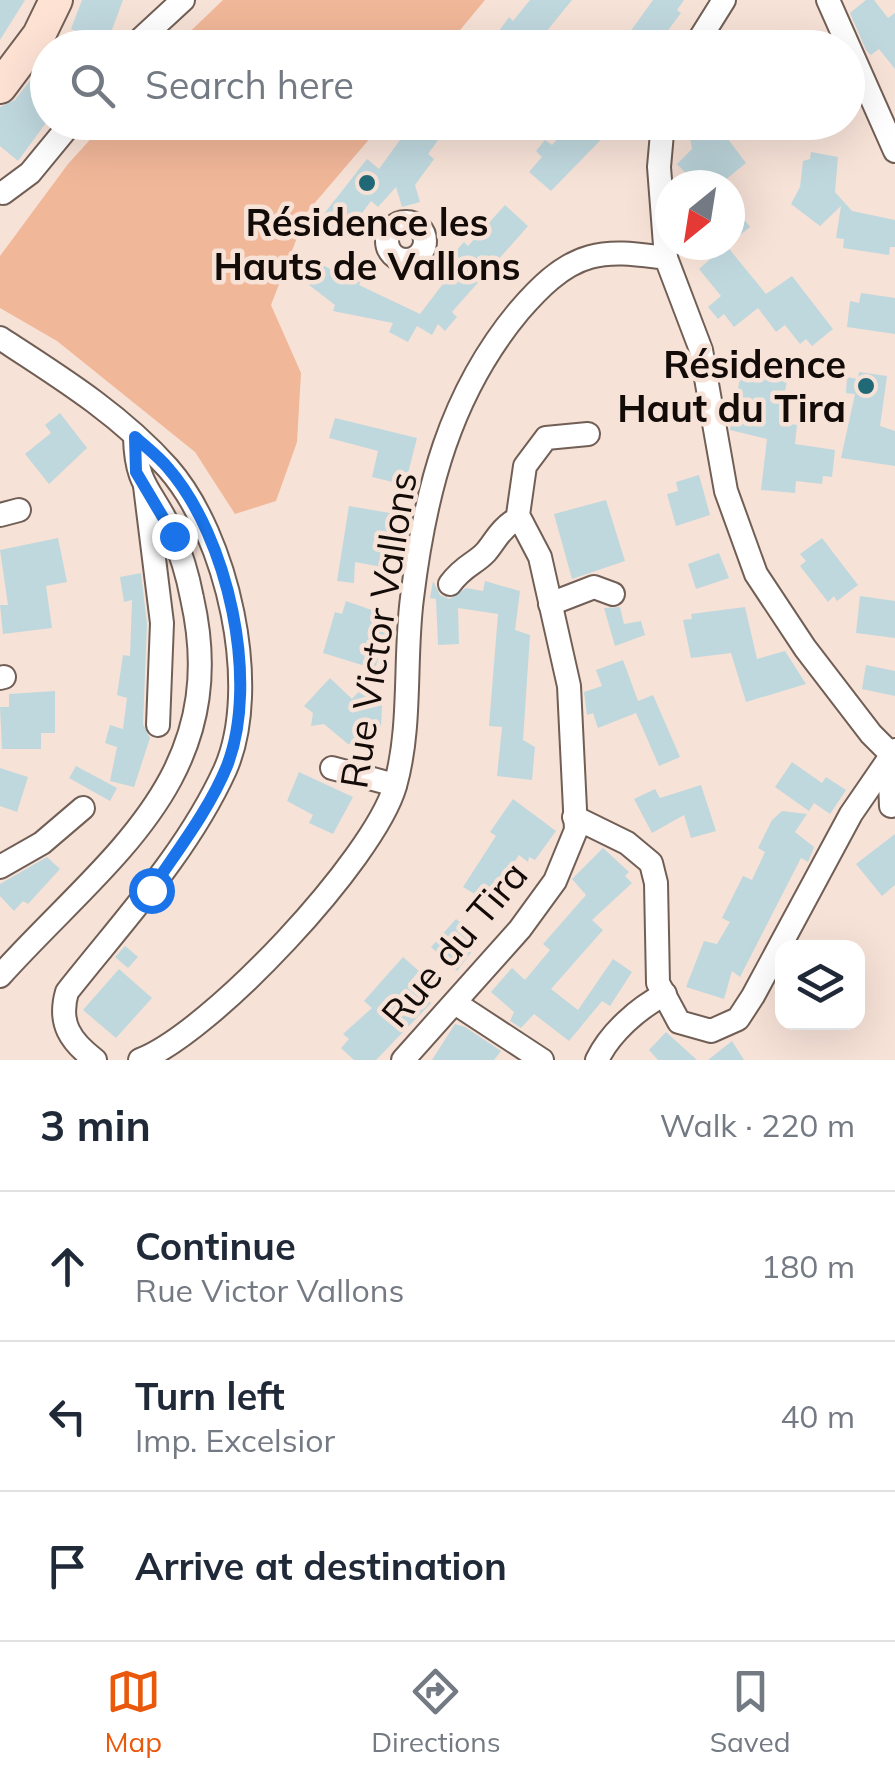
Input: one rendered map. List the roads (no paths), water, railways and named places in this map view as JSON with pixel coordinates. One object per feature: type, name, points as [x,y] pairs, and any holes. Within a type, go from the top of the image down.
[{"type":"main road","points":[[50,30],[56,0]]},
{"type":"main road","points":[[0,87],[30,58]]},
{"type":"street","points":[[150,30],[183,0]]},
{"type":"street","points":[[705,30],[724,0]]},
{"type":"street","points":[[828,0],[841,30]]},
{"type":"street","points":[[865,83],[895,150]]},
{"type":"street","points":[[3,194],[30,173],[57,140]]},
{"type":"street","points":[[659,170],[661,140]]},
{"type":"street","name":"Rue Victor Vallons","points":[[140,1060],[198,1024],[270,954],[352,863],[387,808],[395,785],[412,598],[454,410],[487,351],[541,286],[589,257],[616,253],[655,257]]},
{"type":"street","points":[[667,260],[701,350],[734,522],[756,574],[805,648],[893,754],[892,806]]},
{"type":"street","points":[[0,338],[96,400],[170,470],[220,571],[240,644],[241,706],[226,767],[208,803],[151,890],[67,992],[63,1006],[70,1037],[94,1060]]},
{"type":"street","points":[[524,527],[518,515],[525,466],[546,438],[588,434]]},
{"type":"street","points":[[0,976],[146,823],[168,790],[192,731],[200,682],[193,599],[174,536],[136,472],[135,437]]},
{"type":"street","points":[[145,486],[162,623],[158,725]]},
{"type":"street","points":[[450,584],[464,565],[484,554],[497,532],[512,522],[524,527]]},
{"type":"street","name":"Rue du Tira","points":[[403,1060],[555,881],[576,830],[572,711],[540,557],[524,527]]},
{"type":"street","points":[[550,604],[594,587],[613,594]]},
{"type":"street","points":[[574,817],[627,843],[651,864],[656,883],[654,954],[658,983],[679,1022],[711,1031],[738,1019],[893,754]]},
{"type":"street","points":[[332,768],[395,785]]},
{"type":"street","points":[[0,867],[42,843],[83,808]]},
{"type":"street","points":[[597,1060],[604,1044],[665,994]]},
{"type":"street","points":[[455,1003],[542,1060]]},
{"type":"street","points":[[619,1060],[624,1025]]},
{"type":"place","name":"Résidence les Hauts de Vallons","points":[[367,183]]},
{"type":"place","name":"Résidence Haut du Tira","points":[[866,386]]}]
